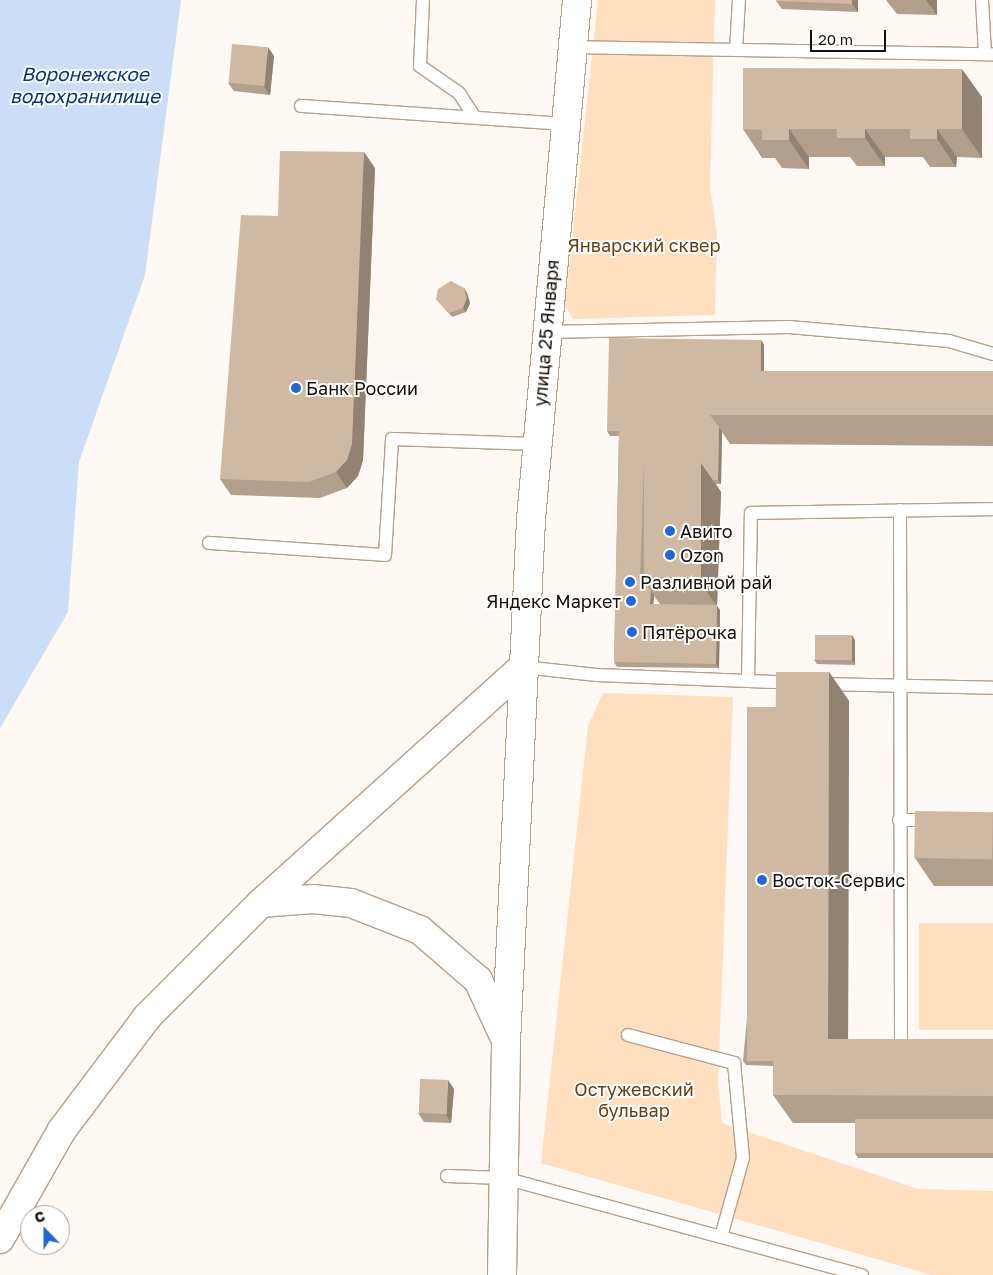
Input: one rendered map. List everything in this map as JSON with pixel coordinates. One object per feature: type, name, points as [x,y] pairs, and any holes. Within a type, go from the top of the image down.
[{"type":"street","name":"улица 25 Января","points":[[502,1275],[506,1042],[523,667],[536,444],[577,0]]},
{"type":"street","points":[[0,1239],[62,1130],[147,1017],[261,903],[523,667]]},
{"type":"street","points":[[261,903],[313,899],[351,903],[420,930],[478,980],[506,1042]]},
{"type":"lane","points":[[423,0],[420,66],[459,93],[474,116]]},
{"type":"lane","points":[[736,50],[739,0]]},
{"type":"lane","points":[[572,47],[989,54],[982,0]]},
{"type":"lane","points":[[301,106],[474,116],[566,124]]},
{"type":"lane","points":[[546,332],[790,327],[949,341],[993,354]]},
{"type":"lane","points":[[209,543],[386,555],[392,439],[536,444]]},
{"type":"lane","points":[[748,681],[751,513],[993,509]]},
{"type":"lane","points":[[900,510],[898,688],[902,1048],[920,1049]]},
{"type":"lane","points":[[523,667],[597,676],[898,688],[993,688]]},
{"type":"lane","points":[[899,820],[946,820]]},
{"type":"lane","points":[[628,1035],[734,1063],[743,1158],[721,1237]]},
{"type":"lane","points":[[446,1176],[504,1178],[854,1274]]},
{"type":"green space","name":"Январский сквер","points":[[598,0],[715,0],[710,187],[717,235],[715,315],[573,319],[565,305]]},
{"type":"green space","name":"Остужевский бульвар","points":[[603,693],[733,697],[718,1082],[722,1123],[918,1189],[993,1191],[993,1275],[932,1275],[541,1163],[588,726]]},
{"type":"green space","points":[[919,923],[993,923],[993,1030],[919,1030]]},
{"type":"water","name":"Воронежское водохранилище","points":[[0,0],[181,0],[145,275],[79,462],[68,612],[0,728]]},
{"type":"building","points":[[852,0],[852,4],[776,1]]},
{"type":"building","points":[[232,44],[268,47],[264,86],[229,83]]},
{"type":"building","points":[[743,68],[962,69],[962,129],[937,129],[937,139],[910,139],[910,129],[865,129],[865,138],[837,138],[837,129],[789,129],[789,140],[762,140],[762,130],[743,129]]},
{"type":"building","points":[[280,151],[364,152],[352,444],[347,460],[336,472],[309,482],[220,479],[241,215],[278,216]]},
{"type":"building","points":[[451,281],[464,288],[467,298],[463,308],[449,313],[436,299],[438,289]]},
{"type":"building","points":[[609,338],[761,340],[761,371],[710,371],[710,415],[719,427],[718,480],[713,480],[701,463],[644,463],[640,577],[651,591],[650,604],[717,605],[716,664],[614,662],[619,431],[607,431]]},
{"type":"building","points":[[710,371],[993,371],[993,415],[710,415]]},
{"type":"building","points":[[644,463],[701,463],[701,577],[644,577]]},
{"type":"building","points":[[815,635],[852,635],[852,660],[815,660]]},
{"type":"building","points":[[776,672],[829,672],[828,1039],[993,1039],[993,1096],[773,1095]]},
{"type":"building","points":[[747,707],[776,707],[776,1061],[747,1061]]},
{"type":"building","points":[[915,811],[993,812],[992,859],[914,858]]},
{"type":"building","points":[[420,1079],[448,1080],[447,1114],[419,1113]]},
{"type":"building","points":[[855,1119],[993,1119],[993,1153],[855,1153]]},
{"type":"place","name":"Банк России","points":[[296,388]]},
{"type":"place","name":"Авито","points":[[670,531]]},
{"type":"place","name":"Ozon","points":[[670,555]]},
{"type":"place","name":"Разливной рай","points":[[630,582]]},
{"type":"place","name":"Яндекс Маркет","points":[[631,601]]},
{"type":"place","name":"Пятёрочка","points":[[632,632]]},
{"type":"place","name":"Восток-Сервис","points":[[762,880]]}]
